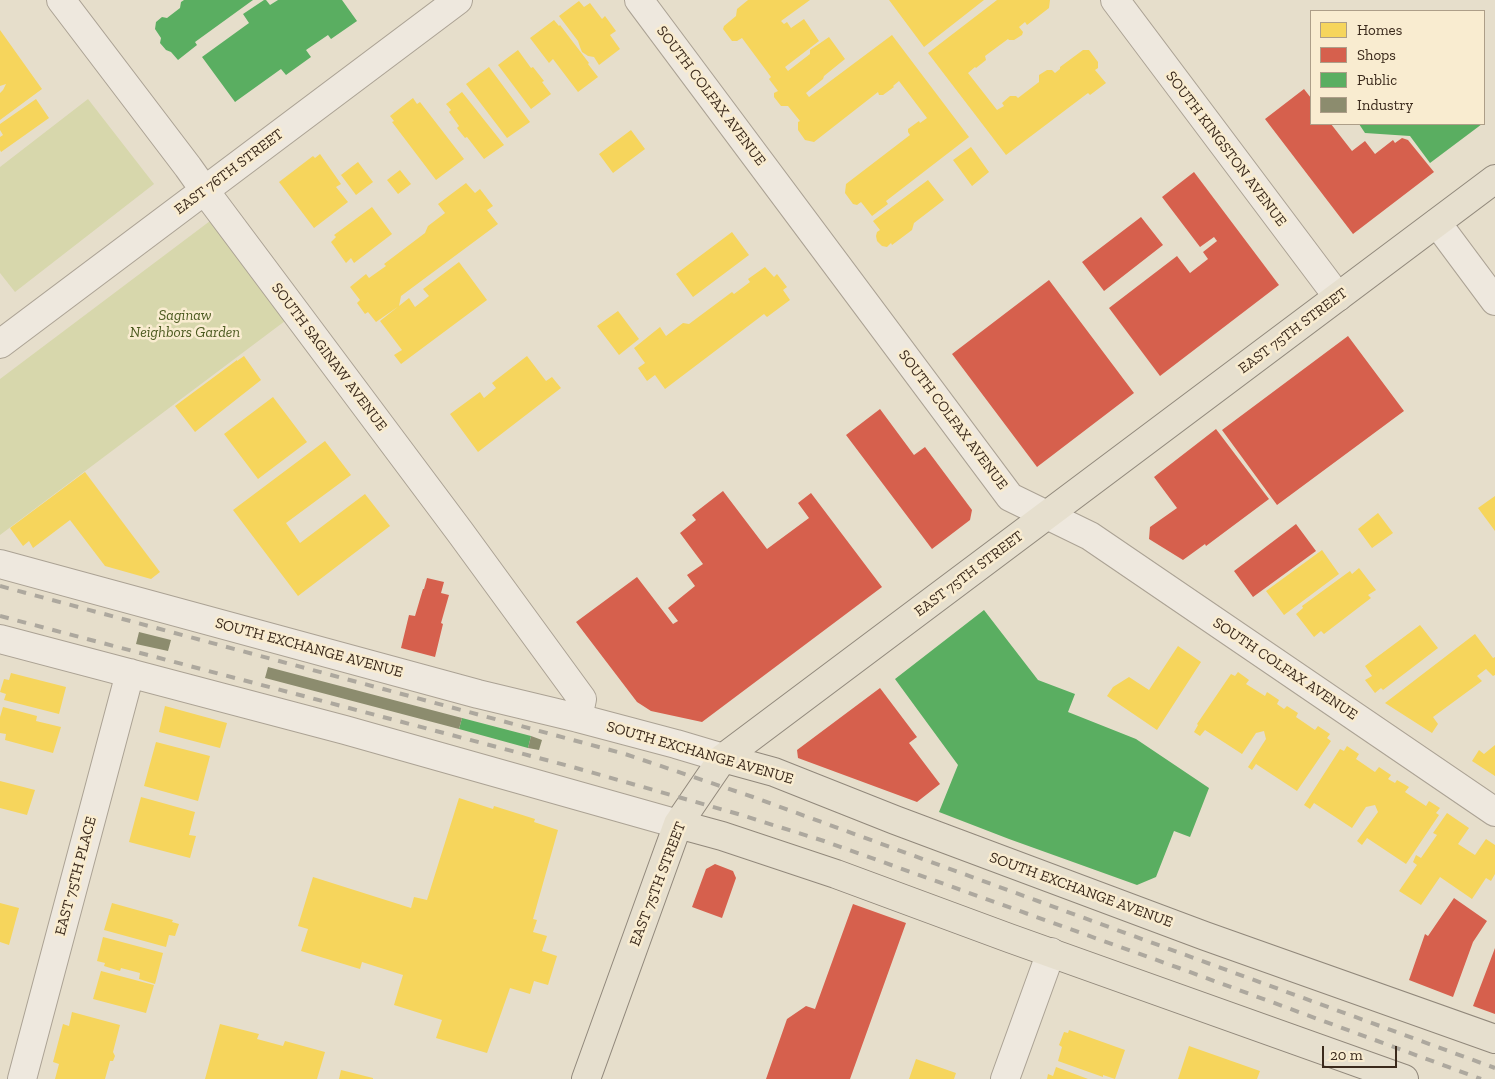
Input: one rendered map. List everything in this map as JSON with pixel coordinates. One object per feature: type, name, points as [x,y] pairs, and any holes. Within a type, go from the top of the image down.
[{"type":"main road","name":"EAST 75TH STREET","points":[[586,1079],[678,824],[723,758],[1495,179]]},
{"type":"main road","name":"SOUTH EXCHANGE AVENUE","points":[[723,758],[774,772],[894,820],[1150,915],[1495,1039]]},
{"type":"main road","points":[[678,824],[722,836],[836,874],[1404,1079]]},
{"type":"street","name":"SOUTH SAGINAW AVENUE","points":[[61,0],[188,167],[582,699],[578,718]]},
{"type":"street","name":"EAST 76TH STREET","points":[[0,344],[458,0]]},
{"type":"street","name":"SOUTH COLFAX AVENUE","points":[[640,0],[1010,497],[1090,536],[1495,812]]},
{"type":"street","name":"SOUTH KINGSTON AVENUE","points":[[1115,0],[1338,297]]},
{"type":"street","points":[[1437,222],[1495,300]]},
{"type":"street","name":"SOUTH EXCHANGE AVENUE","points":[[0,564],[469,692],[578,718],[723,758]]},
{"type":"street","points":[[0,639],[345,730],[678,824]]},
{"type":"street","name":"EAST 75TH PLACE","points":[[22,1079],[130,673]]},
{"type":"street","points":[[1005,1079],[1051,952]]},
{"type":"green space","points":[[88,99],[154,184],[15,292],[0,273],[0,167]]},
{"type":"green space","name":"Saginaw Neighbors Garden","points":[[210,221],[285,321],[0,535],[0,379]]},
{"type":"building: Homes","points":[[748,0],[810,0],[781,21],[784,24],[787,22],[791,28],[804,19],[819,41],[785,67],[788,71],[810,54],[810,50],[829,37],[845,59],[806,93],[809,97],[892,35],[969,137],[886,201],[888,204],[872,216],[861,202],[857,205],[853,204],[845,193],[846,184],[910,135],[908,129],[927,118],[899,81],[883,95],[879,95],[878,92],[814,142],[805,140],[798,130],[798,122],[800,121],[788,106],[781,106],[774,97],[774,93],[778,91],[769,79],[771,77],[742,38],[732,41],[723,29],[736,16],[737,9]]},
{"type":"building: Homes","points":[[889,0],[984,0],[924,47]]},
{"type":"building: Homes","points":[[997,0],[1050,0],[1049,8],[1027,25],[1025,22],[1019,27],[1023,32],[1022,35],[1014,40],[1008,39],[985,56],[986,60],[968,73],[997,110],[1004,106],[1002,103],[1010,96],[1018,98],[1039,82],[1039,75],[1047,70],[1052,70],[1055,73],[1083,50],[1089,50],[1098,62],[1098,68],[1095,70],[1106,83],[1090,95],[1088,93],[1006,155],[928,53]]},
{"type":"building: Homes","points":[[579,1],[584,7],[590,3],[602,19],[605,16],[616,31],[610,35],[620,49],[599,65],[594,57],[582,52],[578,41],[559,16]]},
{"type":"building: Homes","points":[[554,20],[560,25],[598,77],[578,92],[553,59],[549,63],[530,38]]},
{"type":"building: Homes","points":[[0,30],[42,89],[0,120],[0,93],[6,84],[0,86]]},
{"type":"building: Homes","points":[[518,50],[531,68],[533,67],[544,81],[542,82],[551,94],[531,109],[498,65]]},
{"type":"building: Homes","points":[[489,67],[530,122],[507,138],[466,84]]},
{"type":"building: Homes","points":[[462,92],[504,145],[484,159],[467,137],[465,138],[457,128],[459,126],[446,104]]},
{"type":"building: Homes","points":[[413,98],[417,104],[420,102],[464,159],[436,180],[392,122],[394,121],[390,116]]},
{"type":"building: Homes","points":[[36,99],[49,118],[1,152],[0,137],[3,135],[0,130],[0,124]]},
{"type":"building: Homes","points":[[631,130],[645,149],[613,173],[599,154]]},
{"type":"building: Homes","points":[[971,147],[989,172],[972,186],[953,160]]},
{"type":"building: Homes","points":[[320,154],[341,184],[336,187],[348,202],[314,228],[279,182],[313,156],[315,158]]},
{"type":"building: Homes","points":[[358,162],[373,182],[356,195],[341,175]]},
{"type":"building: Homes","points":[[400,170],[411,184],[398,194],[387,180]]},
{"type":"building: Homes","points":[[928,180],[944,200],[914,223],[912,230],[892,245],[891,243],[887,247],[882,246],[877,241],[876,236],[880,230],[873,221]]},
{"type":"building: Homes","points":[[466,183],[475,193],[480,189],[493,206],[487,210],[498,224],[401,296],[399,306],[376,322],[368,312],[365,314],[357,303],[360,300],[350,287],[366,274],[369,278],[386,266],[384,264],[425,233],[428,226],[445,213],[438,204]]},
{"type":"building: Homes","points":[[372,207],[392,234],[354,263],[351,258],[346,263],[331,242],[336,237],[334,235]]},
{"type":"building: Homes","points":[[732,232],[749,255],[693,297],[676,274]]},
{"type":"building: Homes","points":[[459,262],[487,300],[401,364],[394,355],[402,350],[380,321],[409,298],[415,307],[429,296],[423,289]]},
{"type":"building: Homes","points":[[765,267],[774,277],[777,274],[787,287],[783,290],[790,300],[767,317],[764,314],[665,389],[655,375],[647,381],[638,368],[645,363],[634,348],[660,327],[666,336],[683,323],[689,324],[732,292],[734,294],[750,282],[748,279]]},
{"type":"building: Homes","points":[[618,311],[639,339],[619,355],[597,326]]},
{"type":"building: Homes","points":[[244,356],[261,380],[195,432],[175,406]]},
{"type":"building: Homes","points":[[527,356],[546,381],[552,377],[561,388],[478,452],[450,414],[480,392],[484,398],[496,388],[492,383]]},
{"type":"building: Homes","points":[[273,397],[307,442],[258,479],[224,434]]},
{"type":"building: Homes","points":[[325,441],[351,475],[286,523],[300,543],[365,494],[390,526],[298,596],[233,510]]},
{"type":"building: Homes","points":[[85,472],[160,572],[151,579],[105,566],[70,520],[33,548],[29,541],[23,546],[10,528]]},
{"type":"building: Homes","points":[[1495,496],[1495,531],[1478,508]]},
{"type":"building: Homes","points":[[1378,513],[1393,533],[1372,548],[1358,529]]},
{"type":"building: Homes","points":[[1322,550],[1339,574],[1284,615],[1266,591]]},
{"type":"building: Homes","points":[[1359,568],[1376,590],[1368,595],[1371,598],[1324,634],[1321,631],[1314,637],[1296,614],[1303,608],[1302,606],[1350,571],[1352,574]]},
{"type":"building: Homes","points":[[1420,625],[1438,648],[1383,690],[1381,688],[1375,693],[1365,680],[1372,676],[1365,666]]},
{"type":"building: Homes","points":[[1475,634],[1493,658],[1495,657],[1495,675],[1493,676],[1486,669],[1477,676],[1482,681],[1433,717],[1438,724],[1432,733],[1385,703]]},
{"type":"building: Homes","points":[[1178,646],[1201,662],[1157,730],[1107,696],[1113,687],[1129,677],[1149,690]]},
{"type":"building: Homes","points":[[1238,672],[1249,680],[1246,684],[1265,696],[1267,692],[1279,700],[1277,704],[1284,709],[1287,706],[1298,713],[1296,717],[1315,730],[1318,726],[1330,734],[1327,738],[1331,741],[1297,791],[1256,764],[1252,770],[1248,767],[1266,739],[1264,731],[1256,733],[1242,754],[1205,730],[1200,736],[1194,732],[1197,724],[1231,674],[1235,676]]},
{"type":"building: Homes","points":[[11,673],[66,687],[59,714],[4,700],[6,694],[0,692],[4,679],[9,680]]},
{"type":"building: Homes","points":[[165,706],[227,723],[220,748],[159,732]]},
{"type":"building: Homes","points":[[3,707],[37,716],[36,721],[61,727],[53,753],[5,740],[6,734],[0,733],[0,717]]},
{"type":"building: Homes","points":[[156,742],[210,756],[198,801],[144,786]]},
{"type":"building: Homes","points":[[1495,745],[1495,776],[1472,761],[1479,750],[1484,754]]},
{"type":"building: Homes","points":[[1347,746],[1359,754],[1356,759],[1375,772],[1379,767],[1391,775],[1388,779],[1395,783],[1397,780],[1409,787],[1405,792],[1426,806],[1429,801],[1440,808],[1436,813],[1439,815],[1406,864],[1367,838],[1362,845],[1357,841],[1378,812],[1375,805],[1366,807],[1352,828],[1314,803],[1310,809],[1304,805],[1340,749],[1344,751]]},
{"type":"building: Homes","points":[[0,781],[35,790],[27,815],[0,808]]},
{"type":"building: Homes","points":[[141,797],[195,812],[189,835],[196,836],[190,858],[129,842]]},
{"type":"building: Homes","points":[[459,798],[493,809],[494,806],[535,819],[534,822],[558,830],[533,919],[537,920],[533,932],[547,936],[542,951],[557,956],[548,985],[534,981],[530,994],[510,988],[487,1053],[436,1038],[442,1020],[394,1005],[403,975],[362,962],[360,969],[301,951],[308,929],[298,926],[313,877],[411,908],[414,897],[427,900]]},
{"type":"building: Homes","points":[[1447,813],[1469,828],[1458,844],[1475,855],[1486,839],[1495,845],[1495,874],[1491,881],[1486,878],[1472,899],[1440,877],[1421,905],[1399,891],[1417,865],[1413,862],[1416,855],[1421,858],[1437,835],[1433,833]]},
{"type":"building: Homes","points":[[0,903],[19,908],[9,945],[0,942]]},
{"type":"building: Homes","points":[[112,903],[173,920],[172,922],[179,924],[175,936],[169,935],[166,947],[104,930]]},
{"type":"building: Homes","points":[[103,937],[163,953],[155,984],[139,979],[140,973],[121,968],[120,971],[104,966],[105,963],[97,961]]},
{"type":"building: Homes","points":[[101,971],[154,985],[146,1013],[93,999]]},
{"type":"building: Homes","points":[[72,1012],[120,1025],[113,1052],[115,1056],[113,1061],[110,1061],[105,1079],[55,1079],[59,1064],[53,1062],[63,1024],[69,1026]]},
{"type":"building: Homes","points":[[220,1024],[259,1034],[257,1039],[283,1046],[285,1041],[325,1052],[317,1079],[205,1079]]},
{"type":"building: Homes","points":[[1069,1030],[1125,1050],[1115,1079],[1103,1075],[1103,1077],[1058,1061],[1062,1047],[1059,1045],[1064,1032],[1068,1033]]},
{"type":"building: Homes","points":[[1189,1046],[1260,1071],[1257,1079],[1178,1079]]},
{"type":"building: Homes","points":[[916,1059],[956,1073],[954,1079],[909,1079]]},
{"type":"building: Homes","points":[[1056,1067],[1088,1079],[1047,1079],[1048,1074],[1053,1076]]},
{"type":"building: Homes","points":[[341,1070],[373,1078],[373,1079],[339,1079]]},
{"type":"building: Shops","points":[[1304,89],[1310,97],[1310,125],[1332,125],[1352,151],[1365,141],[1375,154],[1393,140],[1395,143],[1402,138],[1408,140],[1434,172],[1353,234],[1265,119]]},
{"type":"building: Shops","points":[[1194,172],[1279,285],[1160,376],[1109,308],[1177,256],[1190,273],[1208,259],[1203,252],[1217,241],[1214,237],[1200,247],[1162,197]]},
{"type":"building: Shops","points":[[1141,217],[1163,245],[1104,291],[1082,262]]},
{"type":"building: Shops","points":[[1049,280],[1134,393],[1037,467],[952,354]]},
{"type":"building: Shops","points":[[1348,336],[1404,411],[1277,505],[1222,430]]},
{"type":"building: Shops","points":[[880,409],[914,455],[925,447],[972,510],[970,520],[932,549],[846,435]]},
{"type":"building: Shops","points":[[1216,429],[1269,499],[1206,546],[1205,544],[1183,560],[1149,539],[1150,527],[1177,508],[1154,477]]},
{"type":"building: Shops","points":[[723,491],[767,549],[809,518],[798,503],[811,493],[882,587],[702,722],[651,711],[637,702],[576,622],[637,577],[673,624],[678,621],[668,608],[695,586],[687,575],[703,564],[680,533],[696,520],[692,515]]},
{"type":"building: Shops","points":[[1296,524],[1316,551],[1253,597],[1234,571]]},
{"type":"building: Shops","points":[[427,578],[444,582],[441,593],[449,595],[441,623],[443,624],[435,657],[401,648],[409,615],[415,616]]},
{"type":"building: Shops","points":[[880,688],[917,737],[909,743],[940,784],[917,802],[798,758],[797,750]]},
{"type":"building: Shops","points":[[715,864],[733,871],[736,878],[722,918],[692,907],[706,869]]},
{"type":"building: Shops","points":[[1454,898],[1487,921],[1473,942],[1453,997],[1409,980],[1425,934],[1428,936]]},
{"type":"building: Shops","points":[[853,904],[906,923],[850,1079],[766,1079],[787,1019],[806,1006],[815,1009]]},
{"type":"building: Shops","points":[[1495,948],[1495,1014],[1473,1006]]},
{"type":"building: Public","points":[[184,0],[253,0],[195,42],[197,45],[178,60],[160,43],[161,38],[155,29],[156,22],[162,17],[167,18],[180,8],[181,2]]},
{"type":"building: Public","points":[[264,0],[270,5],[278,0],[342,0],[357,21],[331,39],[328,35],[306,50],[311,57],[286,75],[281,69],[235,102],[202,57],[249,23],[243,14]]},
{"type":"building: Public","points":[[1360,125],[1481,125],[1430,163],[1410,136],[1365,133]]},
{"type":"building: Public","points":[[984,610],[1038,680],[1075,694],[1068,712],[1136,739],[1209,788],[1190,837],[1174,831],[1156,877],[1137,885],[939,812],[958,765],[895,679]]},
{"type":"building: Public","points":[[462,718],[531,736],[528,748],[459,729]]},
{"type":"building: Industry","points":[[139,632],[171,640],[168,651],[136,644]]},
{"type":"building: Industry","points":[[268,667],[462,718],[459,729],[265,678]]},
{"type":"building: Industry","points":[[531,736],[542,740],[539,750],[528,748]]},
{"type":"railway","points":[[0,586],[625,754],[753,797],[1495,1068]]},
{"type":"railway","points":[[0,616],[569,766],[738,814],[824,841],[1179,968],[1481,1079]]}]
